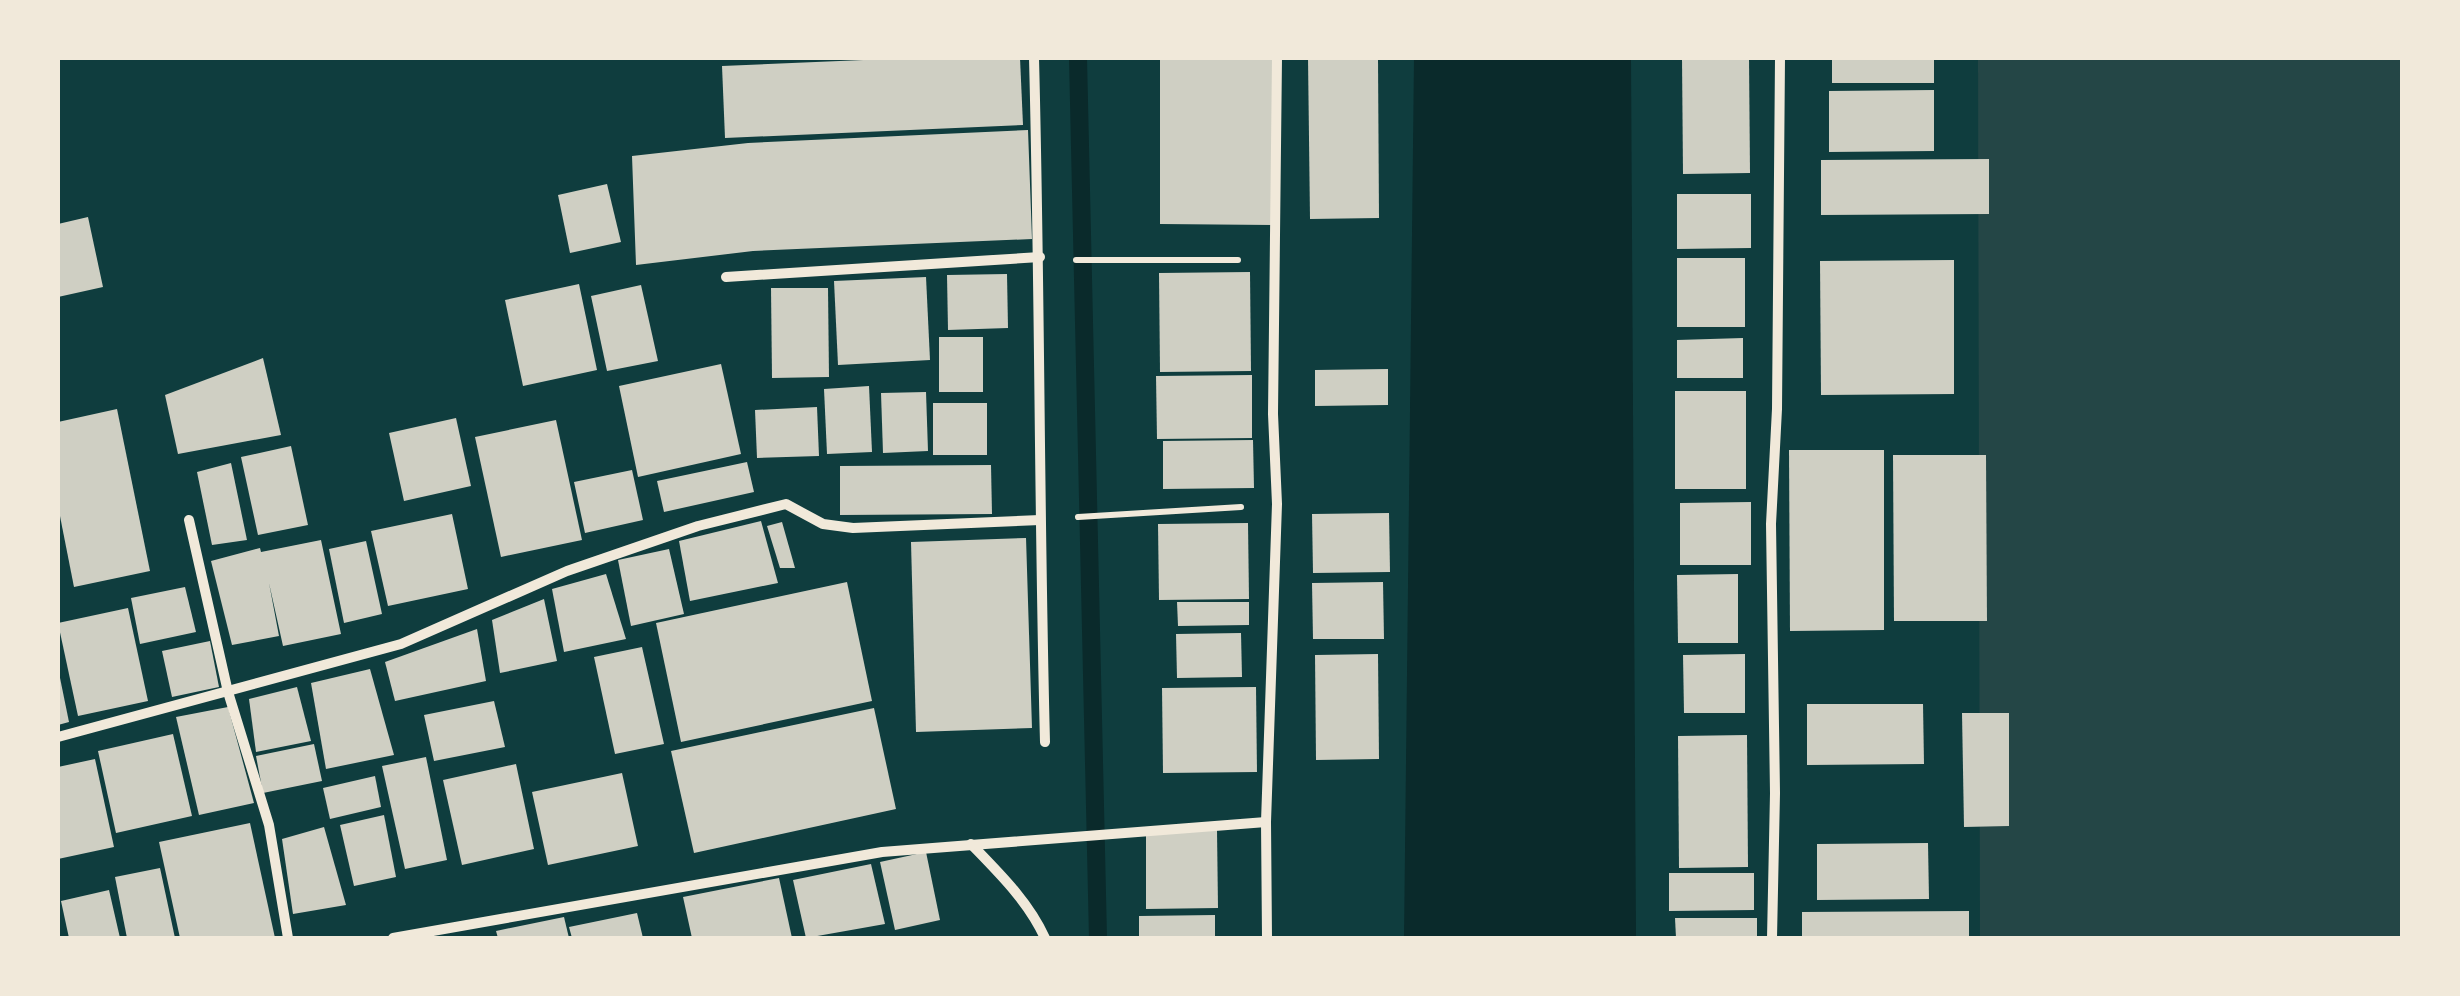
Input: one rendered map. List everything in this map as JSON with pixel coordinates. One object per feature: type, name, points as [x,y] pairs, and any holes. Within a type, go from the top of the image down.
[{"type":"street","points":[[1034,58],[1045,742]]},
{"type":"street","points":[[1267,938],[1266,822],[1277,504],[1272,414],[1277,58]]},
{"type":"street","points":[[1772,938],[1770,524],[1777,409],[1780,58]]},
{"type":"street","points":[[726,277],[1040,258]]},
{"type":"street","points":[[58,737],[401,644],[567,571],[698,526],[786,504],[823,524],[853,528],[1040,520]]},
{"type":"street","points":[[190,520],[228,692],[268,825],[288,938]]},
{"type":"street","points":[[393,938],[882,852],[1266,822]]},
{"type":"street","points":[[971,844],[1036,918],[1045,938]]},
{"type":"path","points":[[1070,260],[1275,260]]},
{"type":"path","points":[[1072,517],[1277,504]]},
{"type":"shaded area","points":[[1414,58],[1631,58],[1636,938],[1404,938]]},
{"type":"shaded area","points":[[1978,58],[2402,58],[2402,938],[1980,938]]},
{"type":"building","points":[[1020,58],[1023,125],[725,138],[722,66]]},
{"type":"building","points":[[1160,58],[1273,58],[1272,225],[1160,224]]},
{"type":"building","points":[[1308,58],[1378,58],[1379,218],[1310,219]]},
{"type":"building","points":[[1682,58],[1749,58],[1750,173],[1683,174]]},
{"type":"building","points":[[1832,58],[1934,58],[1934,83],[1832,83]]},
{"type":"building","points":[[1934,90],[1934,151],[1829,152],[1829,91]]},
{"type":"building","points":[[1028,130],[1032,239],[753,251],[636,265],[632,156],[748,143]]},
{"type":"building","points":[[1989,159],[1989,214],[1821,215],[1821,160]]},
{"type":"building","points":[[607,184],[621,242],[570,253],[558,195]]},
{"type":"building","points":[[1677,194],[1751,194],[1751,248],[1677,249]]},
{"type":"building","points":[[88,217],[103,287],[58,297],[58,224]]},
{"type":"building","points":[[1677,258],[1745,258],[1745,327],[1677,327]]},
{"type":"building","points":[[1954,260],[1954,394],[1821,395],[1820,261]]},
{"type":"building","points":[[1250,272],[1251,371],[1160,372],[1159,273]]},
{"type":"building","points":[[1007,274],[1008,328],[948,330],[947,275]]},
{"type":"building","points":[[926,277],[930,360],[838,365],[834,281]]},
{"type":"building","points":[[579,284],[597,370],[523,386],[505,300]]},
{"type":"building","points":[[641,285],[658,361],[607,371],[591,296]]},
{"type":"building","points":[[771,288],[828,288],[829,377],[772,378]]},
{"type":"building","points":[[939,337],[983,337],[983,392],[939,392]]},
{"type":"building","points":[[1743,338],[1743,378],[1677,378],[1677,340]]},
{"type":"building","points":[[263,358],[281,435],[178,454],[165,395]]},
{"type":"building","points":[[721,364],[741,454],[638,477],[619,386]]},
{"type":"building","points":[[1388,369],[1388,405],[1315,406],[1315,370]]},
{"type":"building","points":[[1252,375],[1252,438],[1157,439],[1156,376]]},
{"type":"building","points":[[869,386],[872,452],[827,454],[824,389]]},
{"type":"building","points":[[1675,391],[1746,391],[1746,489],[1675,489]]},
{"type":"building","points":[[926,392],[928,451],[883,453],[881,393]]},
{"type":"building","points":[[933,403],[987,403],[987,455],[933,455]]},
{"type":"building","points":[[817,407],[819,456],[757,458],[755,410]]},
{"type":"building","points":[[117,409],[150,571],[74,587],[58,506],[58,422]]},
{"type":"building","points":[[456,418],[471,486],[404,501],[389,433]]},
{"type":"building","points":[[556,420],[582,540],[501,557],[475,437]]},
{"type":"building","points":[[1253,440],[1254,488],[1163,489],[1163,441]]},
{"type":"building","points":[[291,446],[308,525],[258,535],[241,457]]},
{"type":"building","points":[[1789,450],[1884,450],[1884,630],[1790,631]]},
{"type":"building","points":[[1893,455],[1986,455],[1987,621],[1894,621]]},
{"type":"building","points":[[747,462],[754,492],[664,512],[657,481]]},
{"type":"building","points":[[231,463],[247,540],[212,545],[197,472]]},
{"type":"building","points":[[991,465],[992,514],[840,515],[840,466]]},
{"type":"building","points":[[632,470],[643,520],[585,533],[574,482]]},
{"type":"building","points":[[1751,502],[1751,565],[1680,565],[1680,503]]},
{"type":"building","points":[[1389,513],[1390,572],[1313,573],[1312,514]]},
{"type":"building","points":[[452,514],[468,589],[388,606],[371,531]]},
{"type":"building","points":[[761,521],[778,583],[690,601],[679,541]]},
{"type":"building","points":[[782,522],[795,568],[780,568],[767,526]]},
{"type":"building","points":[[1248,523],[1249,599],[1159,600],[1158,524]]},
{"type":"building","points":[[1026,538],[1032,728],[916,732],[911,542]]},
{"type":"building","points":[[321,540],[341,634],[283,646],[269,583],[279,636],[232,645],[211,561],[260,548],[261,552]]},
{"type":"building","points":[[366,541],[382,614],[344,623],[329,549]]},
{"type":"building","points":[[669,549],[684,614],[631,626],[618,560]]},
{"type":"building","points":[[606,574],[626,639],[564,652],[552,589]]},
{"type":"building","points":[[1738,574],[1738,643],[1678,643],[1677,575]]},
{"type":"building","points":[[847,582],[872,701],[681,742],[656,623]]},
{"type":"building","points":[[1383,582],[1384,639],[1313,639],[1312,583]]},
{"type":"building","points":[[185,587],[196,632],[140,644],[131,598]]},
{"type":"building","points":[[544,599],[557,661],[500,673],[492,620]]},
{"type":"building","points":[[1177,602],[1249,602],[1249,625],[1178,626]]},
{"type":"building","points":[[128,608],[148,701],[78,716],[58,623]]},
{"type":"building","points":[[477,629],[486,681],[395,701],[385,662]]},
{"type":"building","points":[[1241,633],[1242,677],[1177,678],[1176,634]]},
{"type":"building","points":[[210,641],[219,687],[172,697],[162,651]]},
{"type":"building","points":[[642,647],[664,744],[615,754],[594,657]]},
{"type":"building","points":[[1378,654],[1379,759],[1316,760],[1315,655]]},
{"type":"building","points":[[1745,654],[1745,713],[1684,713],[1683,655]]},
{"type":"building","points":[[370,669],[394,755],[326,769],[311,683]]},
{"type":"building","points":[[58,674],[69,722],[58,725]]},
{"type":"building","points":[[297,687],[311,741],[256,752],[249,699]]},
{"type":"building","points":[[1256,687],[1257,772],[1163,773],[1162,688]]},
{"type":"building","points":[[494,701],[505,747],[434,761],[424,715]]},
{"type":"building","points":[[1807,704],[1923,704],[1924,764],[1807,765]]},
{"type":"building","points":[[228,707],[254,803],[199,815],[176,717]]},
{"type":"building","points":[[874,708],[896,809],[694,853],[671,751]]},
{"type":"building","points":[[1962,713],[2009,713],[2009,826],[1964,827]]},
{"type":"building","points":[[173,734],[192,816],[116,833],[98,751]]},
{"type":"building","points":[[1747,735],[1748,867],[1679,868],[1678,736]]},
{"type":"building","points":[[314,744],[322,781],[263,793],[256,756]]},
{"type":"building","points":[[426,757],[447,860],[405,869],[382,766]]},
{"type":"building","points":[[95,759],[114,847],[58,859],[58,767]]},
{"type":"building","points":[[516,764],[534,849],[462,865],[443,780]]},
{"type":"building","points":[[622,773],[638,846],[548,865],[532,792]]},
{"type":"building","points":[[375,776],[381,807],[330,819],[323,788]]},
{"type":"building","points":[[384,815],[396,877],[354,886],[340,825]]},
{"type":"building","points":[[250,823],[275,938],[180,938],[159,842]]},
{"type":"building","points":[[324,827],[346,905],[293,914],[282,839]]},
{"type":"building","points":[[1217,830],[1218,908],[1146,909],[1146,834]]},
{"type":"building","points":[[1928,843],[1929,899],[1817,900],[1817,844]]},
{"type":"building","points":[[926,852],[940,920],[895,930],[880,862]]},
{"type":"building","points":[[871,864],[885,924],[806,938],[793,880]]},
{"type":"building","points":[[160,868],[175,938],[127,938],[115,877]]},
{"type":"building","points":[[1669,873],[1754,873],[1754,910],[1669,911]]},
{"type":"building","points":[[779,878],[792,938],[692,938],[683,897]]},
{"type":"building","points":[[109,890],[120,938],[69,938],[61,901]]},
{"type":"building","points":[[1969,911],[1969,938],[1802,938],[1802,912]]},
{"type":"building","points":[[637,913],[643,938],[572,938],[569,927]]},
{"type":"building","points":[[1215,915],[1215,938],[1139,938],[1139,916]]},
{"type":"building","points":[[564,917],[569,938],[498,938],[496,931]]},
{"type":"building","points":[[1675,918],[1757,918],[1757,938],[1676,938]]},
{"type":"waterway","points":[[1078,58],[1098,938]]}]
